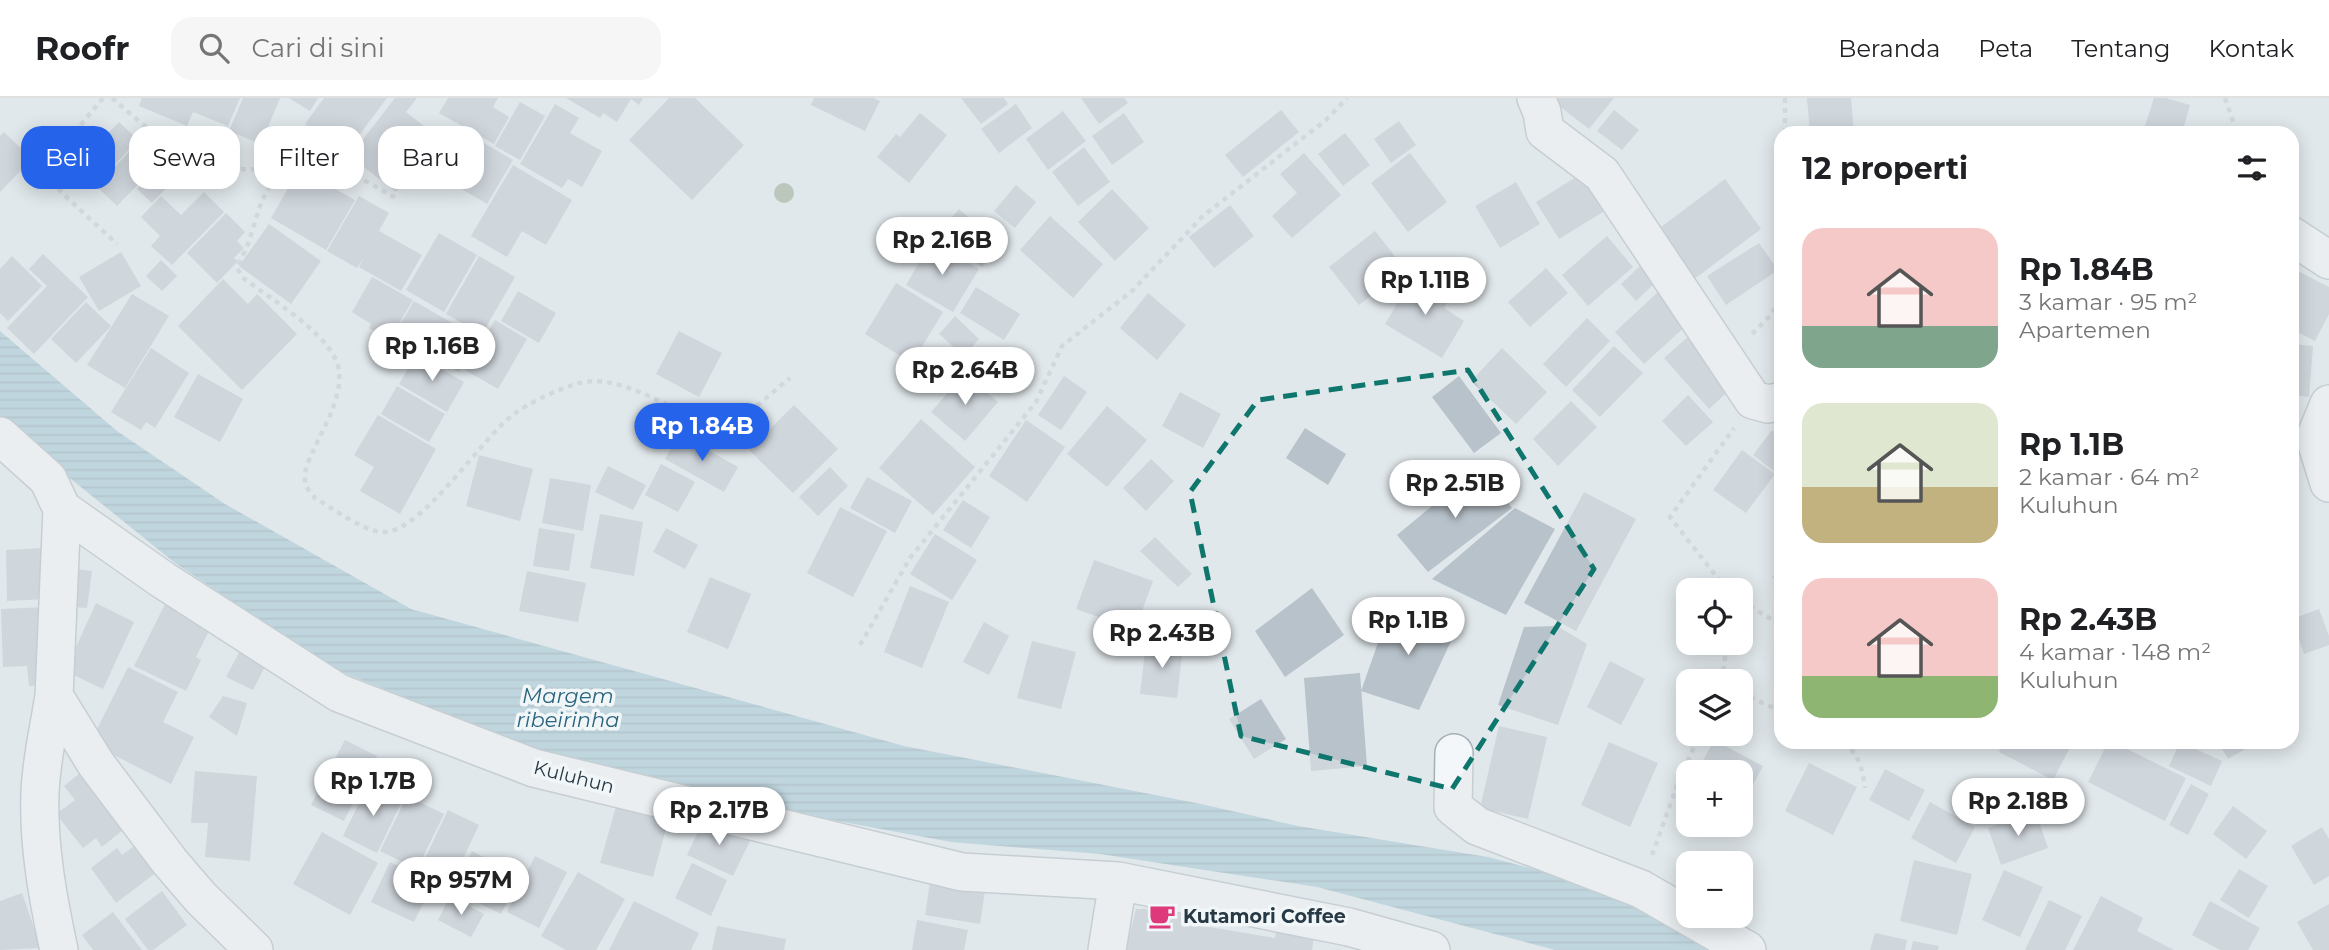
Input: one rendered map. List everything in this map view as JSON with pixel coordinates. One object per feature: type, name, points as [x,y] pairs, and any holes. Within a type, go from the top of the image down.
[{"type":"street","points":[[1536,98],[1542,111],[1545,131],[1602,174],[1725,359],[1767,400]]},
{"type":"street","points":[[2299,241],[2329,260]]},
{"type":"street","points":[[2329,404],[2315,438],[2329,483]]},
{"type":"street","points":[[0,436],[48,479],[62,509],[54,696],[40,791],[44,865],[59,950]]},
{"type":"street","name":"Kuluhun","points":[[62,509],[163,580],[340,694],[534,768],[962,872],[1118,881],[1349,927],[1431,950]]},
{"type":"street","points":[[54,696],[96,764],[155,842],[201,898],[254,950]]},
{"type":"street","points":[[1454,752],[1453,807],[1477,826],[1641,889],[1747,950]]},
{"type":"street","points":[[1107,950],[1118,881]]},
{"type":"path","points":[[103,98],[59,151],[51,169],[54,183],[62,194],[117,244]]},
{"type":"path","points":[[112,98],[150,132],[176,149],[206,161],[244,170],[254,169]]},
{"type":"path","points":[[860,645],[910,558],[1036,402],[1062,346],[1132,291],[1203,216],[1326,120],[1347,98]]},
{"type":"path","points":[[1785,98],[1785,126]]},
{"type":"path","points":[[2225,98],[2235,126]]},
{"type":"path","points":[[364,182],[396,198]]},
{"type":"path","points":[[268,189],[237,268],[242,277],[305,324],[335,358],[340,376],[339,391],[307,466],[305,480],[315,498],[368,528],[381,532],[406,526],[421,514],[489,437],[514,414],[578,383],[614,381],[683,411],[708,419],[725,419],[743,414],[790,378]]},
{"type":"path","points":[[1725,359],[1774,310]]},
{"type":"path","points":[[1718,578],[1670,517],[1767,400]]},
{"type":"path","points":[[1753,608],[1774,621]]},
{"type":"path","points":[[1753,699],[1774,708]]},
{"type":"path","points":[[1641,889],[1665,816],[1695,746]]},
{"type":"path","points":[[1852,749],[1862,763],[1865,788]]},
{"type":"highlighted area","points":[[1468,370],[1594,569],[1452,789],[1241,736],[1190,492],[1258,400]]},
{"type":"water","name":"Margem ribeirinha","points":[[0,331],[117,431],[225,504],[411,609],[904,746],[1201,804],[1298,826],[1488,857],[1584,882],[1663,915],[1676,922],[1676,928],[1686,928],[1724,950],[1555,950],[1317,887],[1100,854],[951,842],[751,805],[555,757],[334,669],[175,563],[35,450],[0,417]]},
{"type":"building","points":[[142,98],[240,98],[228,126],[193,112],[187,126],[139,106]]},
{"type":"building","points":[[243,98],[280,98],[268,126],[254,126],[254,141],[240,135],[240,126],[231,126]]},
{"type":"building","points":[[289,98],[318,98],[310,111]]},
{"type":"building","points":[[324,98],[387,98],[364,129],[364,126],[305,124]]},
{"type":"building","points":[[395,98],[417,98],[406,112],[424,126],[378,126],[378,178],[364,167],[364,138]]},
{"type":"building","points":[[448,98],[498,98],[493,107],[509,117],[494,144],[484,138],[484,126],[462,126],[439,113]]},
{"type":"building","points":[[566,98],[643,98],[639,105],[631,99],[617,122],[603,113],[600,118]]},
{"type":"building","points":[[669,98],[695,98],[744,145],[692,200],[629,140]]},
{"type":"building","points":[[814,98],[873,98],[880,101],[865,131],[811,105]]},
{"type":"building","points":[[961,98],[1004,98],[1008,104],[981,124]]},
{"type":"building","points":[[1081,98],[1124,98],[1128,103],[1099,124]]},
{"type":"building","points":[[1549,98],[1614,98],[1589,129]]},
{"type":"building","points":[[1807,98],[1851,98],[1853,126],[1809,126]]},
{"type":"building","points":[[2154,98],[2166,98],[2190,105],[2184,126],[2145,126]]},
{"type":"building","points":[[520,102],[545,116],[520,160],[495,146]]},
{"type":"building","points":[[555,104],[579,118],[570,133],[602,151],[582,187],[568,179],[562,188],[520,164]]},
{"type":"building","points":[[1016,104],[1032,128],[999,153],[981,129]]},
{"type":"building","points":[[1281,110],[1299,132],[1243,177],[1225,155]]},
{"type":"building","points":[[1614,110],[1639,130],[1622,150],[1597,131]]},
{"type":"building","points":[[1063,111],[1086,141],[1048,170],[1026,139]]},
{"type":"building","points":[[920,113],[947,135],[909,183],[877,157],[896,134],[900,137]]},
{"type":"building","points":[[1124,113],[1144,142],[1112,165],[1092,136]]},
{"type":"building","points":[[1399,121],[1416,145],[1391,163],[1374,139]]},
{"type":"building","points":[[119,122],[129,131],[129,149],[115,164],[115,126]]},
{"type":"building","points":[[4,132],[21,148],[21,170],[0,192],[0,136]]},
{"type":"building","points":[[1345,133],[1370,165],[1343,186],[1318,154]]},
{"type":"building","points":[[484,143],[513,160],[487,204],[462,189],[484,189]]},
{"type":"building","points":[[1084,147],[1110,182],[1078,206],[1052,172]]},
{"type":"building","points":[[129,152],[129,189],[134,189],[117,206],[99,189],[115,189],[115,166]]},
{"type":"building","points":[[1304,153],[1341,195],[1292,238],[1272,216],[1297,193],[1280,174]]},
{"type":"building","points":[[1410,153],[1447,202],[1408,232],[1371,183]]},
{"type":"building","points":[[513,165],[572,200],[546,245],[522,231],[507,257],[471,236]]},
{"type":"building","points":[[1581,174],[1603,212],[1559,239],[1536,202]]},
{"type":"building","points":[[1725,179],[1761,229],[1693,280],[1657,230]]},
{"type":"building","points":[[1516,182],[1540,224],[1500,248],[1475,206]]},
{"type":"building","points":[[1016,185],[1036,202],[1015,228],[994,211]]},
{"type":"building","points":[[137,189],[165,189],[152,203]]},
{"type":"building","points":[[288,189],[335,189],[355,200],[326,250],[271,218]]},
{"type":"building","points":[[1112,189],[1149,228],[1115,261],[1078,222]]},
{"type":"building","points":[[204,192],[224,212],[172,265],[151,246],[160,236],[141,217],[161,196],[181,215]]},
{"type":"building","points":[[359,196],[389,213],[379,231],[422,255],[401,291],[359,267],[364,257],[357,268],[327,251]]},
{"type":"building","points":[[1230,205],[1254,236],[1214,268],[1189,237]]},
{"type":"building","points":[[959,209],[1000,244],[982,267],[940,231]]},
{"type":"building","points":[[226,213],[245,232],[237,241],[244,248],[234,258],[238,261],[217,283],[187,253]]},
{"type":"building","points":[[1050,216],[1103,264],[1073,298],[1020,250]]},
{"type":"building","points":[[269,224],[321,261],[291,304],[239,266]]},
{"type":"building","points":[[1375,231],[1405,269],[1359,305],[1329,267]]},
{"type":"building","points":[[439,233],[477,255],[444,312],[406,290]]},
{"type":"building","points":[[1607,236],[1633,267],[1588,306],[1562,275]]},
{"type":"building","points":[[931,242],[979,269],[953,312],[906,285]]},
{"type":"building","points":[[1759,243],[1774,264],[1774,273],[1726,305],[1707,276]]},
{"type":"building","points":[[121,252],[141,286],[99,311],[79,277]]},
{"type":"building","points":[[43,254],[88,297],[34,354],[7,328],[47,286],[29,269]]},
{"type":"building","points":[[12,256],[42,286],[8,321],[0,313],[0,269]]},
{"type":"building","points":[[479,256],[515,277],[482,334],[446,314]]},
{"type":"building","points":[[161,260],[177,276],[162,291],[146,276]]},
{"type":"building","points":[[1640,266],[1655,283],[1636,301],[1621,284]]},
{"type":"building","points":[[1546,268],[1568,293],[1530,327],[1508,302]]},
{"type":"building","points":[[2299,272],[2329,287],[2329,314],[2315,341],[2299,333]]},
{"type":"building","points":[[1414,275],[1450,297],[1444,308],[1464,321],[1442,358],[1385,324]]},
{"type":"building","points":[[372,277],[413,300],[389,340],[369,328],[371,324],[352,312]]},
{"type":"building","points":[[223,279],[248,304],[257,294],[297,334],[242,390],[178,326]]},
{"type":"building","points":[[896,283],[943,312],[912,363],[865,334]]},
{"type":"building","points":[[976,287],[1020,314],[1004,340],[960,313]]},
{"type":"building","points":[[518,291],[556,313],[539,343],[501,321]]},
{"type":"building","points":[[1658,292],[1688,324],[1644,364],[1615,332]]},
{"type":"building","points":[[1148,293],[1186,325],[1157,360],[1120,328]]},
{"type":"building","points":[[132,294],[169,316],[125,388],[87,365]]},
{"type":"building","points":[[414,301],[478,338],[459,372],[394,335]]},
{"type":"building","points":[[86,302],[111,326],[76,363],[51,339]]},
{"type":"building","points":[[955,316],[979,339],[964,356],[939,334]]},
{"type":"building","points":[[1587,318],[1610,341],[1566,387],[1543,364]]},
{"type":"building","points":[[495,320],[527,339],[498,389],[465,370]]},
{"type":"building","points":[[679,331],[722,353],[699,397],[656,374]]},
{"type":"building","points":[[1690,335],[1735,385],[1709,409],[1664,358]]},
{"type":"building","points":[[2299,345],[2313,346],[2309,397],[2299,396]]},
{"type":"building","points":[[1614,346],[1643,373],[1600,417],[1572,390]]},
{"type":"building","points":[[151,348],[189,373],[155,428],[146,422],[141,430],[111,412]]},
{"type":"building","points":[[1502,348],[1547,392],[1516,424],[1471,381]]},
{"type":"building","points":[[416,355],[464,382],[447,412],[399,384]]},
{"type":"building","points":[[965,373],[998,402],[965,441],[931,412]]},
{"type":"building","points":[[198,374],[243,399],[220,442],[174,417]]},
{"type":"building","points":[[1064,376],[1087,392],[1061,430],[1038,415]]},
{"type":"building","points":[[1459,376],[1501,433],[1474,453],[1432,397]]},
{"type":"building","points":[[397,386],[445,414],[429,442],[381,414]]},
{"type":"building","points":[[1180,392],[1221,414],[1203,448],[1162,426]]},
{"type":"building","points":[[1688,395],[1713,422],[1686,446],[1662,421]]},
{"type":"building","points":[[1571,401],[1597,427],[1558,466],[1533,439]]},
{"type":"building","points":[[794,405],[838,449],[793,493],[749,450]]},
{"type":"building","points":[[1107,406],[1147,440],[1107,487],[1067,454]]},
{"type":"building","points":[[378,415],[436,449],[400,514],[360,491],[374,467],[354,455]]},
{"type":"building","points":[[921,419],[975,467],[933,515],[879,468]]},
{"type":"building","points":[[1026,420],[1065,447],[1027,502],[989,476]]},
{"type":"building","points":[[1305,428],[1346,454],[1328,485],[1286,458]]},
{"type":"building","points":[[1772,430],[1774,432],[1774,471],[1753,455]]},
{"type":"building","points":[[679,434],[738,467],[724,492],[665,459]]},
{"type":"building","points":[[1742,450],[1774,473],[1746,513],[1713,490]]},
{"type":"building","points":[[479,455],[533,469],[520,521],[466,506]]},
{"type":"building","points":[[1151,459],[1174,481],[1146,511],[1123,488]]},
{"type":"building","points":[[661,464],[695,482],[678,512],[645,495]]},
{"type":"building","points":[[608,466],[646,485],[633,510],[595,492]]},
{"type":"building","points":[[830,467],[848,486],[818,516],[799,497]]},
{"type":"building","points":[[1479,467],[1512,508],[1428,572],[1397,535]]},
{"type":"building","points":[[867,477],[912,501],[895,533],[850,508]]},
{"type":"building","points":[[550,478],[591,485],[583,531],[542,523]]},
{"type":"building","points":[[1584,492],[1636,519],[1576,631],[1524,603]]},
{"type":"building","points":[[963,500],[990,517],[971,548],[943,530]]},
{"type":"building","points":[[840,507],[887,531],[853,597],[807,573]]},
{"type":"building","points":[[1515,508],[1555,529],[1506,615],[1432,579]]},
{"type":"building","points":[[600,514],[643,522],[634,576],[590,568]]},
{"type":"building","points":[[539,528],[575,534],[569,571],[533,566]]},
{"type":"building","points":[[666,528],[698,545],[685,569],[653,552]]},
{"type":"building","points":[[935,534],[977,560],[952,600],[910,574]]},
{"type":"building","points":[[1155,537],[1192,574],[1178,587],[1140,551]]},
{"type":"building","points":[[44,548],[47,599],[7,601],[6,550]]},
{"type":"building","points":[[1094,560],[1153,581],[1135,630],[1076,609]]},
{"type":"building","points":[[66,568],[92,571],[87,608],[62,606]]},
{"type":"building","points":[[527,571],[586,583],[578,622],[519,611]]},
{"type":"building","points":[[710,577],[751,594],[728,649],[687,632]]},
{"type":"building","points":[[910,586],[949,602],[922,668],[884,652]]},
{"type":"building","points":[[1312,588],[1344,635],[1285,677],[1255,631]]},
{"type":"building","points":[[168,598],[214,621],[196,657],[201,660],[186,691],[134,666]]},
{"type":"building","points":[[96,603],[134,622],[103,689],[65,671]]},
{"type":"building","points":[[1391,606],[1458,626],[1419,710],[1361,691]]},
{"type":"building","points":[[46,607],[49,685],[29,686],[27,666],[3,667],[1,609]]},
{"type":"building","points":[[2319,609],[2329,636],[2329,645],[2304,654],[2299,639],[2299,616]]},
{"type":"building","points":[[984,622],[1009,636],[989,675],[963,662]]},
{"type":"building","points":[[1557,626],[1587,644],[1558,725],[1498,705],[1524,627]]},
{"type":"building","points":[[1032,641],[1076,652],[1061,709],[1017,698]]},
{"type":"building","points":[[1146,643],[1183,647],[1177,698],[1140,694]]},
{"type":"building","points":[[242,647],[268,661],[253,690],[226,677]]},
{"type":"building","points":[[1610,661],[1645,679],[1621,725],[1587,707]]},
{"type":"building","points":[[128,667],[178,692],[163,722],[194,737],[171,784],[90,743]]},
{"type":"building","points":[[1360,673],[1367,766],[1311,771],[1304,678]]},
{"type":"building","points":[[223,696],[247,703],[237,736],[209,717]]},
{"type":"building","points":[[1261,699],[1286,739],[1254,759],[1229,719]]},
{"type":"building","points":[[1499,726],[1547,737],[1528,819],[1480,808]]},
{"type":"building","points":[[345,740],[377,756],[344,821],[311,805]]},
{"type":"building","points":[[1609,742],[1658,763],[1630,827],[1581,805]]},
{"type":"building","points":[[1711,746],[1725,746],[1752,760],[1703,760]]},
{"type":"building","points":[[2000,749],[2069,749],[2053,780],[1999,752]]},
{"type":"building","points":[[2104,749],[2127,749],[2186,778],[2165,821],[2088,782]]},
{"type":"building","points":[[2177,749],[2195,749],[2222,761],[2211,786],[2169,766]]},
{"type":"building","points":[[2222,749],[2245,749],[2228,759]]},
{"type":"building","points":[[1753,761],[1763,766],[1753,785]]},
{"type":"building","points":[[1809,763],[1857,787],[1833,835],[1785,811]]},
{"type":"building","points":[[90,765],[134,821],[102,847],[96,838],[83,848],[56,814],[75,800],[64,786]]},
{"type":"building","points":[[1885,769],[1925,790],[1909,821],[1869,800]]},
{"type":"building","points":[[195,771],[257,776],[250,861],[205,857],[208,823],[191,823]]},
{"type":"building","points":[[2005,780],[2044,787],[2040,810],[2002,803]]},
{"type":"building","points":[[369,783],[403,799],[377,853],[343,836]]},
{"type":"building","points":[[2191,784],[2209,794],[2188,835],[2169,825]]},
{"type":"building","points":[[2047,785],[2072,790],[2067,814],[2043,809]]},
{"type":"building","points":[[407,796],[444,814],[417,869],[380,851]]},
{"type":"building","points":[[1930,802],[1975,827],[1956,863],[1911,838]]},
{"type":"building","points":[[617,803],[669,817],[653,877],[600,863]]},
{"type":"building","points":[[2233,806],[2267,831],[2246,859],[2213,834]]},
{"type":"building","points":[[448,810],[479,825],[450,886],[419,871]]},
{"type":"building","points":[[2035,810],[2048,848],[2001,865],[1988,828]]},
{"type":"building","points":[[705,817],[751,839],[733,876],[687,855]]},
{"type":"building","points":[[2322,827],[2329,839],[2329,876],[2314,885],[2291,846]]},
{"type":"building","points":[[322,832],[378,863],[350,915],[293,884]]},
{"type":"building","points":[[141,841],[161,869],[116,903],[91,868],[117,848],[122,855]]},
{"type":"building","points":[[472,851],[520,876],[501,914],[453,890]]},
{"type":"building","points":[[535,856],[567,872],[539,928],[507,912]]},
{"type":"building","points":[[1914,860],[1972,874],[1957,935],[1900,921]]},
{"type":"building","points":[[390,862],[433,883],[414,922],[371,902]]},
{"type":"building","points":[[692,863],[727,880],[711,916],[675,898]]},
{"type":"building","points":[[2239,869],[2268,886],[2249,918],[2220,900]]},
{"type":"building","points":[[2004,870],[2043,887],[2020,937],[1982,920]]},
{"type":"building","points":[[578,872],[625,899],[596,950],[566,950],[541,936]]},
{"type":"building","points":[[931,876],[986,884],[980,924],[925,915]]},
{"type":"building","points":[[162,891],[187,925],[153,950],[148,950],[125,919]]},
{"type":"building","points":[[22,893],[41,948],[0,950],[0,901]]},
{"type":"building","points":[[450,896],[484,914],[471,937],[438,920]]},
{"type":"building","points":[[2101,896],[2143,918],[2137,931],[2174,950],[2073,950]]},
{"type":"building","points":[[2049,900],[2082,916],[2065,950],[2025,950]]},
{"type":"building","points":[[634,901],[699,933],[691,950],[609,950]]},
{"type":"building","points":[[2210,901],[2260,928],[2248,950],[2220,950],[2192,935]]},
{"type":"building","points":[[1148,902],[1205,916],[1203,926],[1275,938],[1276,931],[1314,937],[1312,950],[1126,950],[1136,909],[1147,909]]},
{"type":"building","points":[[2329,904],[2329,950],[2313,950],[2297,922]]},
{"type":"building","points":[[113,912],[142,950],[93,950],[82,935]]},
{"type":"building","points":[[917,920],[968,930],[964,950],[912,950]]},
{"type":"building","points":[[717,926],[786,939],[784,950],[712,950]]},
{"type":"building","points":[[1875,933],[1907,940],[1905,950],[1870,950]]},
{"type":"building","points":[[1913,941],[1939,946],[1938,950],[1911,950]]},
{"type":"place","name":"Kutamori Coffee","points":[[1162,916]]}]
